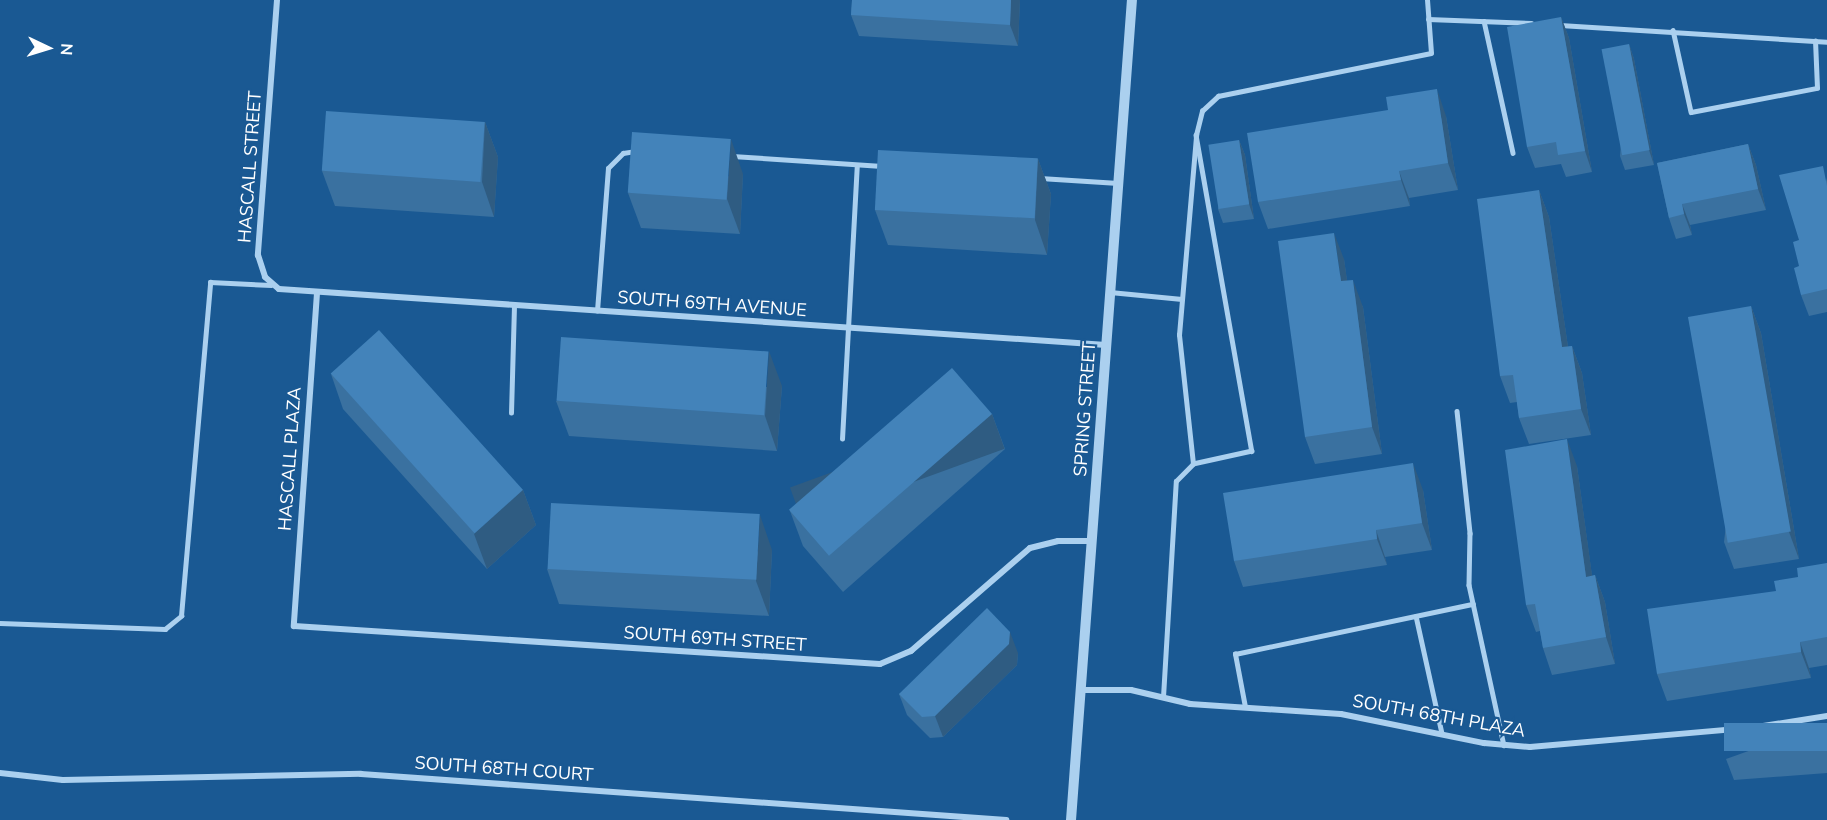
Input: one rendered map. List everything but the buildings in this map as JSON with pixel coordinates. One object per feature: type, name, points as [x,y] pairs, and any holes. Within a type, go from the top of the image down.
[{"type":"street","name":"HASCALL STREET","points":[[272,285],[259,267],[258,255],[277,0]]},
{"type":"street","name":"SPRING STREET","points":[[1071,820],[1132,0]]},
{"type":"street","points":[[272,285],[317,293]]},
{"type":"street","name":"SOUTH 69TH AVENUE","points":[[317,293],[1106,345]]},
{"type":"street","name":"HASCALL PLAZA","points":[[294,626],[317,293]]},
{"type":"street","name":"SOUTH 69TH STREET","points":[[294,626],[890,663],[911,651],[1019,555],[1047,543],[1092,541]]},
{"type":"street","name":"SOUTH 68TH PLAZA","points":[[1082,690],[1131,690],[1163,698],[1341,714],[1504,745],[1551,747],[1757,727],[1827,716]]},
{"type":"street","name":"SOUTH 68TH COURT","points":[[0,773],[63,780],[361,774],[1006,820]]},
{"type":"lane","points":[[1193,464],[1179,334],[1196,135],[1202,111],[1218,96],[1431,53],[1427,0]]},
{"type":"lane","points":[[1428,19],[1543,24]]},
{"type":"lane","points":[[1484,21],[1513,153]]},
{"type":"lane","points":[[1555,25],[1673,30],[1827,42]]},
{"type":"lane","points":[[1673,30],[1691,112],[1817,88],[1815,41]]},
{"type":"lane","points":[[1163,698],[1176,481],[1193,464],[1252,451],[1196,135]]},
{"type":"lane","points":[[597,311],[608,168],[623,153],[642,150]]},
{"type":"lane","points":[[726,156],[893,167]]},
{"type":"lane","points":[[842,440],[846,328],[857,165]]},
{"type":"lane","points":[[1035,177],[1118,183]]},
{"type":"lane","points":[[0,623],[165,629],[181,616],[210,282],[272,285]]},
{"type":"lane","points":[[1109,292],[1182,299]]},
{"type":"lane","points":[[511,414],[514,306]]},
{"type":"lane","points":[[1457,411],[1473,604],[1504,745]]},
{"type":"lane","points":[[1245,707],[1235,654],[1473,604]]},
{"type":"lane","points":[[1416,616],[1442,733]]}]
